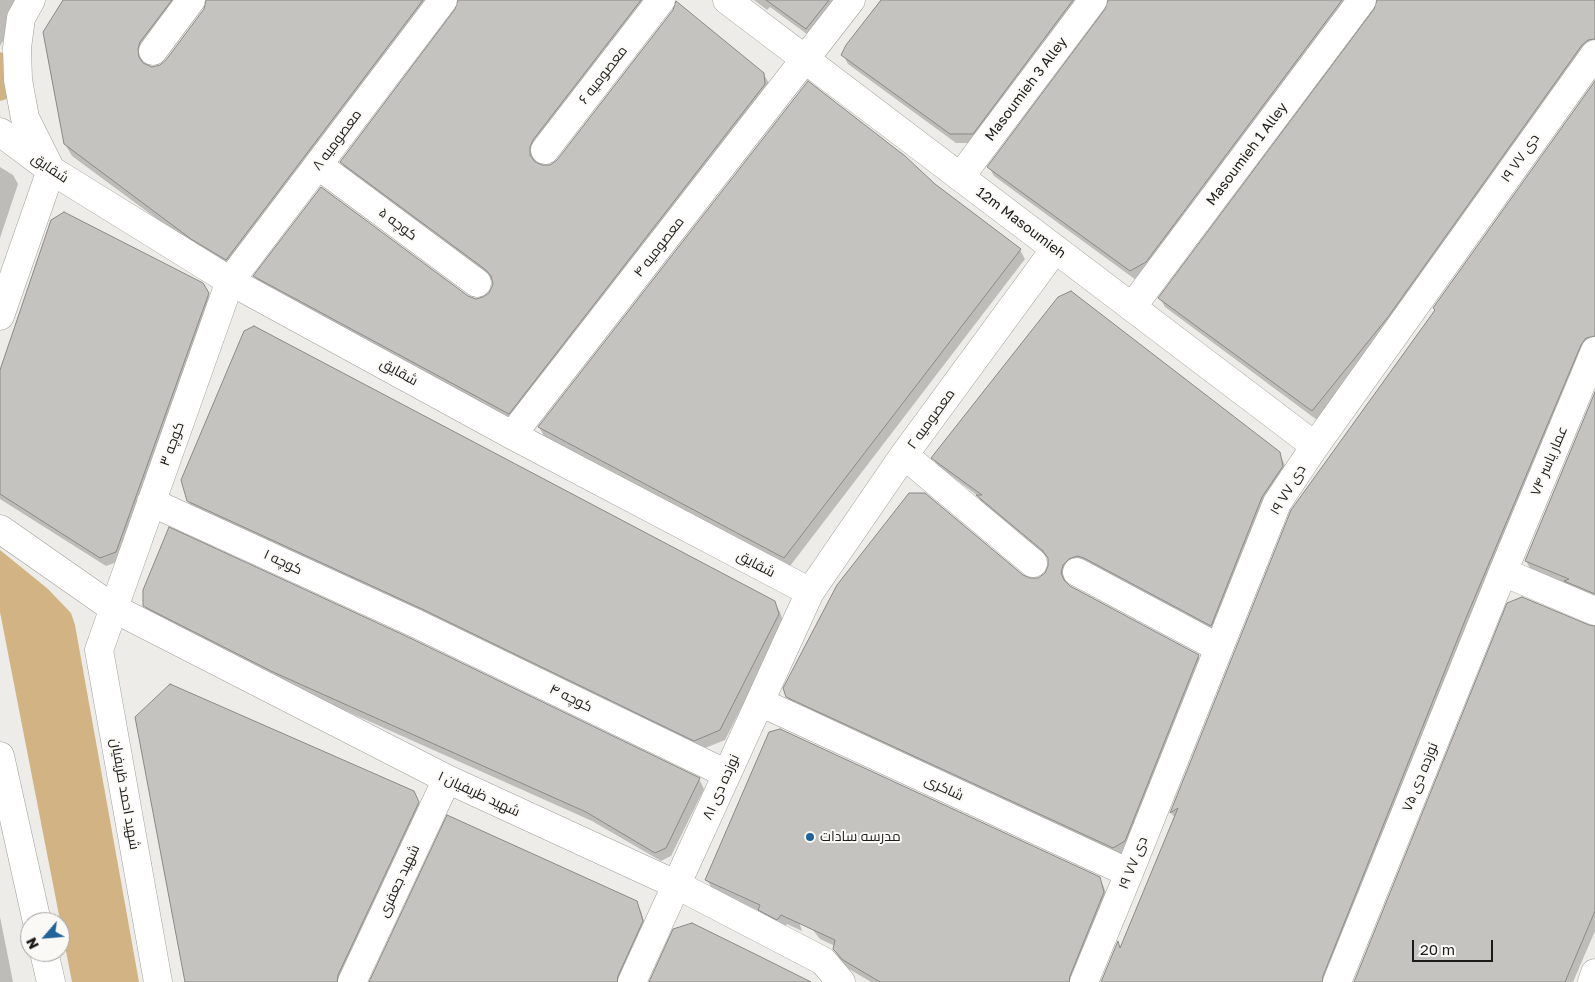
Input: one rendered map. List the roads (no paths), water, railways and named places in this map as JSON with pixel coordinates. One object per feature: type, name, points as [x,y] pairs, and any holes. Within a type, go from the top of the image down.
[{"type":"street","points":[[153,51],[191,0]]},
{"type":"street","name":"معصومیه ۸","points":[[230,280],[443,0]]},
{"type":"street","name":"معصومیه ۶","points":[[545,150],[661,0]]},
{"type":"street","name":"12m Masoumieh","points":[[727,0],[1315,446]]},
{"type":"street","name":"معصومیه ۴","points":[[512,435],[852,0]]},
{"type":"street","name":"Masoumieh 3 Alley","points":[[960,177],[1093,0]]},
{"type":"street","name":"Masoumieh 1 Alley","points":[[1132,307],[1362,0]]},
{"type":"street","points":[[0,35],[26,9]]},
{"type":"street","points":[[0,316],[51,170],[25,118],[18,80],[17,48],[26,9]]},
{"type":"street","name":"۱۹ دی ۷۷","points":[[1084,982],[1277,503],[1315,446],[1595,54]]},
{"type":"street","name":"شقایق","points":[[0,132],[51,170],[230,280],[512,435],[810,592]]},
{"type":"street","name":"کوچه ۵","points":[[318,165],[477,283]]},
{"type":"street","name":"معصومیه ۲","points":[[810,592],[904,455],[1055,250]]},
{"type":"street","name":"کوچه ۳","points":[[113,608],[230,280]]},
{"type":"street","name":"عمار یاسر ۷۴","points":[[1503,572],[1595,351]]},
{"type":"street","points":[[904,455],[1033,563]]},
{"type":"street","name":"کوچه ۱","points":[[151,502],[415,623]]},
{"type":"street","name":"شهید ظریفیان ۱","points":[[0,529],[113,608],[447,779],[677,885],[824,961],[841,982]]},
{"type":"street","points":[[1077,572],[1219,648]]},
{"type":"street","points":[[1503,572],[1595,611]]},
{"type":"street","name":"نوزده دی ۷۵","points":[[1336,982],[1503,572]]},
{"type":"street","name":"نوزده دی ۸۱","points":[[632,982],[810,592]]},
{"type":"street","name":"شهید احمد ظریفیان","points":[[113,608],[100,650],[158,982]]},
{"type":"street","name":"کوچه ۴","points":[[415,623],[727,774]]},
{"type":"street","name":"شاکری","points":[[760,702],[1129,873]]},
{"type":"street","points":[[0,756],[35,912]]},
{"type":"street","name":"شهید جعفری","points":[[352,982],[447,779]]},
{"type":"street","points":[[46,962],[51,982]]},
{"type":"street","points":[[1592,982],[1595,972]]},
{"type":"place","name":"مدرسه سادات","points":[[810,837]]}]
